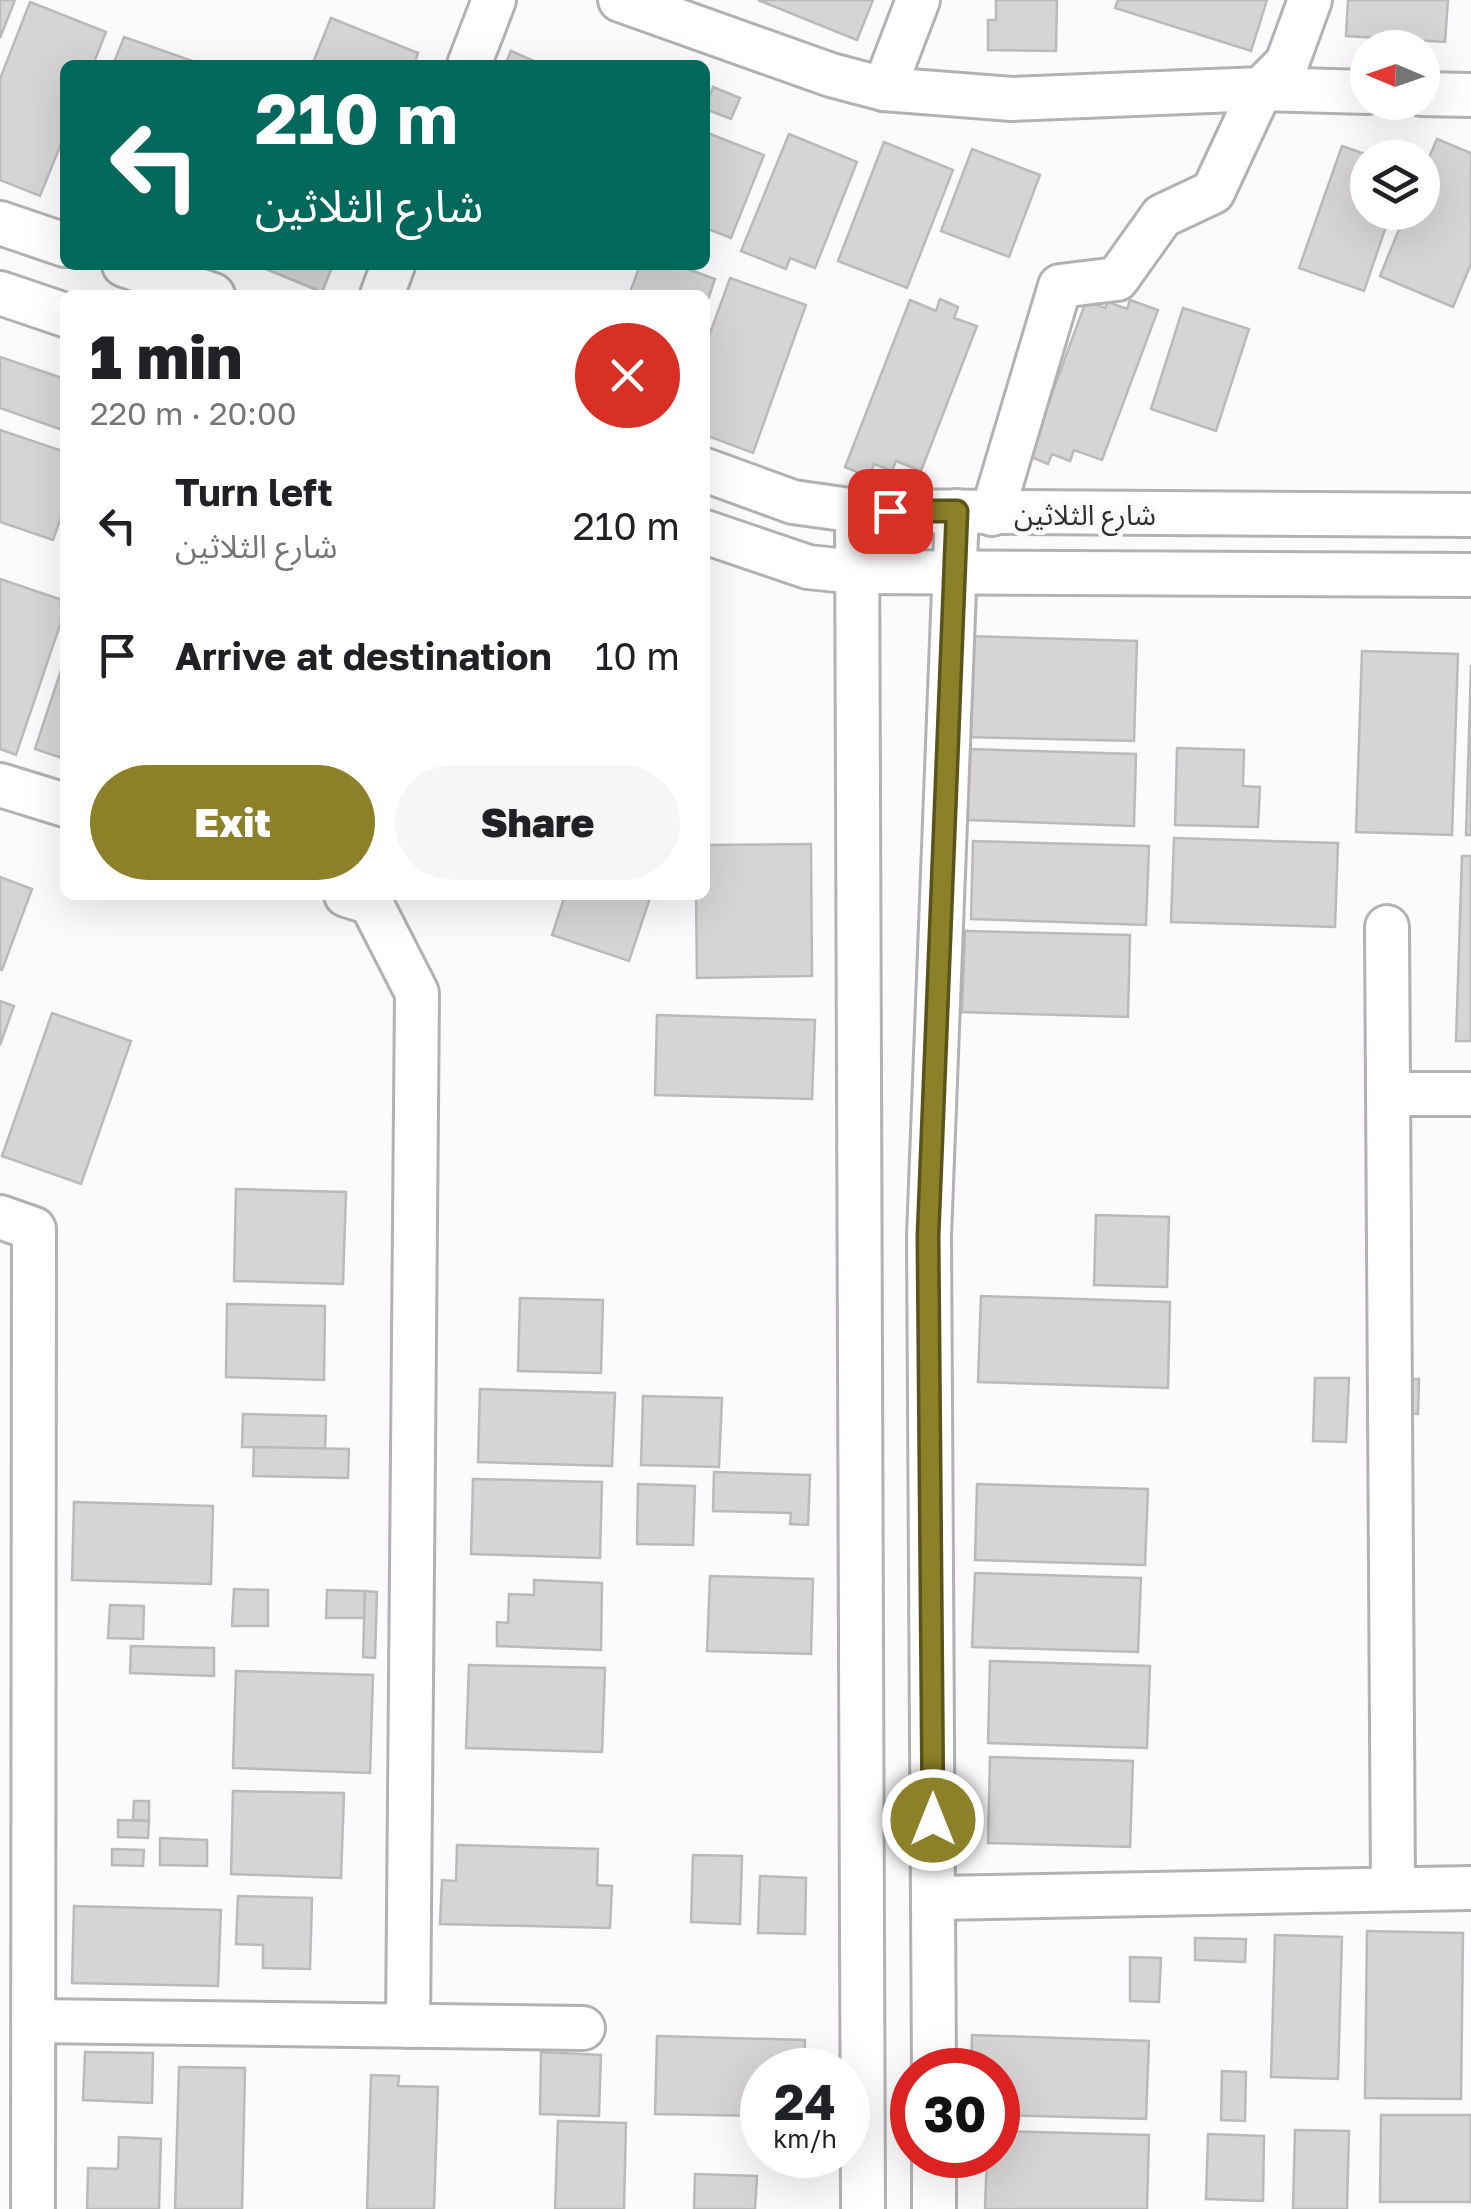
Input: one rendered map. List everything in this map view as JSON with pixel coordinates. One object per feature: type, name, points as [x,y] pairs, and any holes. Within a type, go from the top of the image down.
[{"type":"street","points":[[471,60],[494,0]]},
{"type":"street","points":[[620,0],[830,75],[884,90],[1012,99],[1261,89],[1350,91]]},
{"type":"street","points":[[884,90],[918,0]]},
{"type":"street","points":[[934,2048],[928,1236],[954,574],[1060,286],[1117,278],[1162,216],[1213,192],[1261,89],[1287,63],[1310,0]]},
{"type":"street","points":[[1440,95],[1471,96]]},
{"type":"street","points":[[0,223],[60,243]]},
{"type":"street","points":[[139,270],[198,290]]},
{"type":"street","points":[[0,293],[60,314]]},
{"type":"street","name":"شارع الثلاثين","points":[[710,472],[794,502],[857,511],[1471,516]]},
{"type":"street","points":[[857,511],[864,2209]]},
{"type":"street","points":[[710,534],[808,567],[856,572],[1471,575]]},
{"type":"street","points":[[0,785],[60,804]]},
{"type":"street","points":[[361,900],[370,903],[417,993],[408,2026]]},
{"type":"street","points":[[1388,927],[1393,1888]]},
{"type":"street","points":[[1388,1094],[1471,1094]]},
{"type":"street","points":[[0,1217],[34,1229],[17,1410],[34,2021],[33,2209]]},
{"type":"street","points":[[934,1898],[1471,1888]]},
{"type":"street","points":[[34,2021],[583,2028]]},
{"type":"street","points":[[934,2178],[934,2209]]},
{"type":"building","points":[[0,0],[15,0],[0,38]]},
{"type":"building","points":[[758,0],[873,0],[857,40]]},
{"type":"building","points":[[996,0],[1057,0],[1056,51],[988,50],[988,20],[996,20]]},
{"type":"building","points":[[1118,0],[1267,0],[1251,51],[1115,8]]},
{"type":"building","points":[[1348,0],[1448,0],[1445,42],[1440,42],[1440,30],[1350,30],[1350,36],[1346,36]]},
{"type":"building","points":[[30,2],[106,32],[95,60],[60,60],[60,146],[40,196],[0,180],[0,79]]},
{"type":"building","points":[[331,18],[418,53],[416,60],[314,60]]},
{"type":"building","points":[[124,37],[190,60],[115,60]]},
{"type":"building","points":[[511,51],[532,60],[507,60]]},
{"type":"building","points":[[713,87],[740,98],[731,119],[710,111]]},
{"type":"building","points":[[710,134],[764,155],[731,238],[710,230]]},
{"type":"building","points":[[789,134],[857,162],[815,268],[790,258],[786,269],[741,251]]},
{"type":"building","points":[[1440,140],[1471,153],[1471,264],[1453,307],[1380,276],[1399,230],[1440,230]]},
{"type":"building","points":[[884,142],[953,170],[907,288],[838,261]]},
{"type":"building","points":[[1342,146],[1350,149],[1350,230],[1385,230],[1364,291],[1299,268]]},
{"type":"building","points":[[972,149],[1040,175],[1009,257],[941,231]]},
{"type":"building","points":[[268,270],[331,270],[323,290]]},
{"type":"building","points":[[638,270],[691,270],[715,279],[710,294],[710,290],[631,290]]},
{"type":"building","points":[[730,278],[806,305],[753,453],[710,437],[710,333]]},
{"type":"building","points":[[940,299],[958,307],[954,318],[977,326],[921,471],[896,461],[892,471],[874,464],[869,477],[845,467],[910,300],[936,311]]},
{"type":"building","points":[[1130,300],[1158,310],[1102,460],[1074,450],[1070,461],[1052,454],[1048,464],[1029,456],[1086,301],[1105,308],[1108,302],[1127,309]]},
{"type":"building","points":[[1183,308],[1249,329],[1216,431],[1151,409]]},
{"type":"building","points":[[0,357],[60,377],[60,429],[0,408]]},
{"type":"building","points":[[0,430],[60,450],[60,520],[53,540],[0,522]]},
{"type":"building","points":[[0,579],[60,599],[60,625],[16,755],[0,749]]},
{"type":"building","points":[[966,636],[1137,641],[1134,741],[963,737]]},
{"type":"building","points":[[1362,651],[1458,654],[1452,835],[1356,832]]},
{"type":"building","points":[[1471,665],[1471,835],[1466,835]]},
{"type":"building","points":[[60,673],[60,757],[35,749]]},
{"type":"building","points":[[1177,748],[1244,750],[1243,786],[1260,787],[1258,827],[1175,825]]},
{"type":"building","points":[[969,749],[1136,754],[1134,826],[967,820]]},
{"type":"building","points":[[1174,838],[1338,843],[1335,927],[1171,922]]},
{"type":"building","points":[[973,841],[1149,846],[1146,925],[971,919]]},
{"type":"building","points":[[811,844],[812,976],[697,978],[696,900],[710,900],[710,845]]},
{"type":"building","points":[[1462,856],[1471,856],[1471,1041],[1456,1041]]},
{"type":"building","points":[[0,877],[32,889],[2,970],[0,969]]},
{"type":"building","points":[[563,900],[649,900],[629,961],[552,935]]},
{"type":"building","points":[[965,931],[1130,935],[1128,1017],[962,1012]]},
{"type":"building","points":[[0,1001],[14,1006],[0,1045]]},
{"type":"building","points":[[52,1013],[131,1041],[81,1184],[2,1156]]},
{"type":"building","points":[[657,1015],[815,1020],[812,1099],[655,1095]]},
{"type":"building","points":[[236,1189],[346,1192],[343,1284],[234,1281]]},
{"type":"building","points":[[1096,1215],[1169,1217],[1167,1287],[1094,1285]]},
{"type":"building","points":[[981,1296],[1170,1302],[1168,1388],[978,1382]]},
{"type":"building","points":[[520,1298],[603,1300],[601,1373],[518,1371]]},
{"type":"building","points":[[227,1304],[325,1306],[324,1380],[226,1377]]},
{"type":"building","points":[[1315,1378],[1349,1378],[1346,1442],[1313,1441]]},
{"type":"building","points":[[1399,1379],[1419,1379],[1418,1414],[1398,1413]]},
{"type":"building","points":[[480,1389],[615,1393],[612,1466],[478,1462]]},
{"type":"building","points":[[643,1396],[722,1398],[719,1467],[641,1465]]},
{"type":"building","points":[[243,1414],[326,1416],[325,1449],[242,1447]]},
{"type":"building","points":[[254,1447],[349,1449],[348,1478],[253,1476]]},
{"type":"building","points":[[714,1472],[810,1475],[808,1525],[790,1524],[791,1513],[713,1511]]},
{"type":"building","points":[[473,1479],[602,1482],[600,1558],[471,1554]]},
{"type":"building","points":[[638,1484],[695,1486],[693,1545],[637,1544]]},
{"type":"building","points":[[977,1484],[1148,1489],[1145,1565],[975,1560]]},
{"type":"building","points":[[74,1502],[213,1506],[211,1584],[72,1580]]},
{"type":"building","points":[[975,1573],[1141,1578],[1138,1652],[972,1647]]},
{"type":"building","points":[[710,1576],[813,1579],[811,1654],[707,1651]]},
{"type":"building","points":[[534,1580],[602,1583],[601,1650],[497,1646],[497,1622],[508,1623],[509,1594],[534,1595]]},
{"type":"building","points":[[234,1589],[268,1590],[268,1626],[232,1626]]},
{"type":"building","points":[[327,1590],[365,1591],[365,1618],[326,1618]]},
{"type":"building","points":[[365,1591],[377,1592],[375,1658],[363,1657]]},
{"type":"building","points":[[110,1605],[144,1606],[143,1639],[108,1638]]},
{"type":"building","points":[[131,1646],[214,1648],[214,1676],[130,1673]]},
{"type":"building","points":[[990,1661],[1150,1666],[1147,1748],[988,1743]]},
{"type":"building","points":[[469,1665],[605,1668],[602,1752],[466,1748]]},
{"type":"building","points":[[236,1671],[373,1675],[370,1773],[233,1768]]},
{"type":"building","points":[[990,1757],[1133,1761],[1130,1847],[988,1843]]},
{"type":"building","points":[[233,1791],[344,1793],[341,1878],[231,1874]]},
{"type":"building","points":[[134,1801],[149,1801],[149,1821],[133,1820]]},
{"type":"building","points":[[118,1820],[149,1821],[148,1838],[118,1837]]},
{"type":"building","points":[[160,1838],[207,1840],[207,1866],[160,1865]]},
{"type":"building","points":[[457,1845],[598,1849],[597,1885],[612,1886],[610,1928],[440,1924],[442,1880],[456,1881]]},
{"type":"building","points":[[112,1849],[144,1850],[143,1866],[112,1865]]},
{"type":"building","points":[[693,1855],[742,1856],[740,1924],[691,1922]]},
{"type":"building","points":[[760,1876],[806,1878],[805,1934],[758,1933]]},
{"type":"building","points":[[238,1896],[312,1898],[310,1969],[263,1968],[263,1945],[236,1944]]},
{"type":"building","points":[[74,1906],[221,1910],[218,1986],[72,1983]]},
{"type":"building","points":[[1367,1931],[1463,1933],[1461,2099],[1365,2098]]},
{"type":"building","points":[[1275,1935],[1342,1937],[1338,2079],[1271,2077]]},
{"type":"building","points":[[1195,1938],[1246,1939],[1245,1962],[1195,1960]]},
{"type":"building","points":[[1130,1957],[1161,1958],[1159,2002],[1130,2001]]},
{"type":"building","points":[[972,2035],[1149,2041],[1146,2119],[1020,2116],[1020,2048],[972,2048]]},
{"type":"building","points":[[657,2036],[805,2040],[805,2048],[740,2048],[740,2116],[655,2114]]},
{"type":"building","points":[[85,2052],[153,2053],[152,2103],[83,2100]]},
{"type":"building","points":[[541,2052],[601,2055],[599,2116],[540,2114]]},
{"type":"building","points":[[179,2067],[245,2068],[242,2209],[175,2209]]},
{"type":"building","points":[[1222,2071],[1246,2072],[1245,2121],[1221,2120]]},
{"type":"building","points":[[371,2075],[399,2076],[398,2086],[438,2087],[434,2209],[367,2209]]},
{"type":"building","points":[[1381,2115],[1471,2115],[1471,2202],[1380,2202]]},
{"type":"building","points":[[558,2121],[626,2123],[624,2209],[555,2209]]},
{"type":"building","points":[[1295,2130],[1349,2131],[1347,2209],[1293,2209]]},
{"type":"building","points":[[1020,2132],[1149,2135],[1147,2209],[985,2209],[986,2178],[1020,2178]]},
{"type":"building","points":[[1208,2134],[1264,2136],[1263,2201],[1206,2199]]},
{"type":"building","points":[[119,2137],[161,2139],[159,2209],[87,2209],[88,2168],[118,2169]]},
{"type":"building","points":[[695,2174],[757,2178],[755,2209],[694,2209]]},
{"type":"route","points":[[890,511],[957,511],[928,1236],[933,1820]]}]
